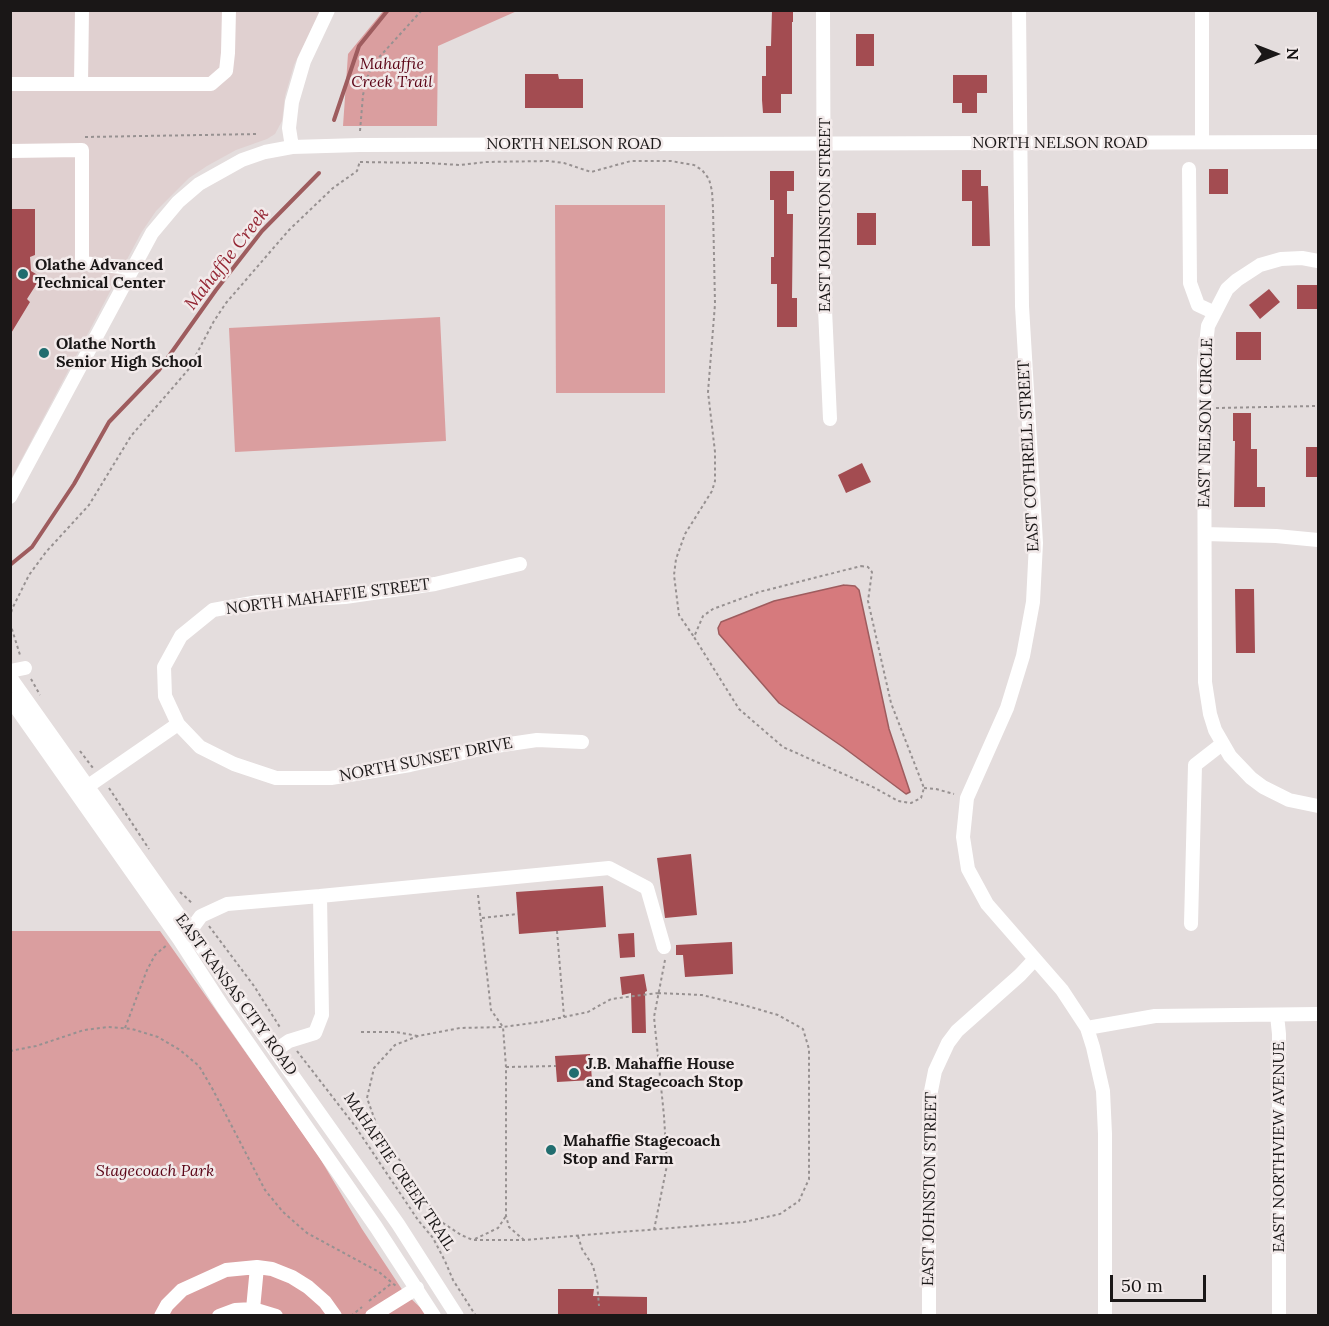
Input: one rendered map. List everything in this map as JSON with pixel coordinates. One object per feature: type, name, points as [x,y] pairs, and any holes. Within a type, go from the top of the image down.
[{"type":"street","points":[[81,84],[82,10]]},
{"type":"street","points":[[10,84],[211,84],[226,71],[229,10]]},
{"type":"street","points":[[292,147],[290,128],[292,102],[304,62],[328,10]]},
{"type":"street","name":"EAST JOHNSTON STREET","points":[[823,10],[824,287],[830,419]]},
{"type":"street","name":"EAST COTHRELL STREET","points":[[1019,10],[1019,143],[1024,354],[1036,543],[1033,602],[1023,656],[1007,708],[967,798],[963,837],[964,854],[973,880],[987,904],[1062,990],[1087,1028],[1093,1047],[1103,1091],[1105,1134],[1105,1316]]},
{"type":"street","points":[[1202,10],[1202,142]]},
{"type":"street","name":"NORTH NELSON ROAD","points":[[12,494],[152,233],[178,202],[200,184],[242,159],[292,147],[360,145],[1318,141]]},
{"type":"street","points":[[10,151],[82,150],[82,263],[132,268]]},
{"type":"street","points":[[1189,169],[1190,283],[1198,305],[1213,312]]},
{"type":"street","name":"EAST NELSON CIRCLE","points":[[1318,261],[1302,258],[1281,259],[1260,265],[1247,272],[1227,289],[1213,312],[1205,340],[1204,408],[1206,699],[1210,714],[1222,744],[1251,778],[1269,791],[1289,800],[1318,806]]},
{"type":"street","points":[[1205,534],[1318,540]]},
{"type":"street","name":"NORTH MAHAFFIE STREET","points":[[178,724],[165,696],[164,666],[181,636],[213,610],[258,602],[345,597],[435,584],[520,564]]},
{"type":"street","points":[[10,671],[25,668]]},
{"type":"street","name":"EAST KANSAS CITY ROAD","points":[[10,677],[83,791],[184,935],[276,1050],[398,1224],[457,1316]]},
{"type":"street","name":"EAST KANSAS CITY ROAD","points":[[10,699],[83,791]]},
{"type":"street","points":[[83,791],[178,724]]},
{"type":"street","name":"NORTH SUNSET DRIVE","points":[[178,724],[200,747],[234,764],[276,778],[331,778],[410,765],[489,747],[537,740],[582,742]]},
{"type":"street","points":[[1191,924],[1195,765],[1222,744]]},
{"type":"street","points":[[184,935],[201,916],[227,904],[609,868],[647,888],[664,947]]},
{"type":"street","points":[[276,1050],[290,1041],[315,1033],[322,1015],[320,896]]},
{"type":"street","name":"EAST KANSAS CITY ROAD","points":[[184,935],[223,1008],[434,1316]]},
{"type":"street","name":"EAST JOHNSTON STREET","points":[[929,1316],[929,1101],[935,1071],[948,1043],[957,1031],[1035,959]]},
{"type":"street","name":"EAST NORTHVIEW AVENUE","points":[[1277,1014],[1279,1316]]},
{"type":"street","points":[[1087,1028],[1155,1016],[1318,1014]]},
{"type":"street","points":[[254,1309],[257,1267]]},
{"type":"street","points":[[160,1316],[182,1290],[226,1270],[257,1267],[272,1269],[300,1282],[325,1302],[335,1316]]},
{"type":"street","points":[[372,1316],[417,1288]]},
{"type":"street","points":[[219,1316],[235,1310],[254,1309],[276,1316]]},
{"type":"path","points":[[10,618],[28,575],[89,505],[131,436],[188,370],[226,303],[289,231],[333,188],[357,171],[360,162],[359,128],[367,78],[373,64],[422,10]]},
{"type":"path","points":[[84,136],[259,134]]},
{"type":"path","points":[[360,162],[460,165],[486,162],[548,161],[564,163],[591,172],[632,161],[671,161],[694,165],[702,170],[709,179],[712,192],[715,304],[708,392],[715,452],[715,481],[712,491],[685,534],[676,559],[674,575],[680,615],[739,709],[783,747],[904,803],[917,800],[924,793],[891,703],[868,601],[872,577],[868,567],[853,567],[771,589],[713,609],[704,616],[694,637]]},
{"type":"path","points":[[1204,408],[1318,406]]},
{"type":"path","points":[[10,623],[25,668],[42,698]]},
{"type":"path","points":[[74,743],[94,770]]},
{"type":"path","points":[[108,786],[152,853]]},
{"type":"path","points":[[924,788],[967,798]]},
{"type":"path","points":[[476,880],[491,1010],[503,1027],[506,1067],[506,1216],[509,1227],[524,1240]]},
{"type":"path","points":[[173,887],[192,901],[195,907]]},
{"type":"path","points":[[482,918],[518,914]]},
{"type":"path","points":[[204,920],[254,986],[285,1035]]},
{"type":"path","points":[[557,931],[564,1017]]},
{"type":"path","points":[[125,1028],[155,955],[171,941],[184,935]]},
{"type":"path","points":[[654,1230],[667,1165],[654,1017],[665,963],[664,947]]},
{"type":"path","points":[[658,993],[702,995],[747,1006],[778,1015],[803,1029],[809,1049],[809,1179],[799,1201],[780,1214],[744,1222],[524,1240],[473,1240],[461,1235],[440,1221],[377,1126],[367,1098],[374,1068],[395,1046],[417,1036],[460,1028],[503,1027],[588,1012],[611,999],[658,993]]},
{"type":"path","points":[[10,1051],[36,1046],[84,1030],[108,1027],[125,1028],[158,1037],[180,1050],[199,1066],[265,1190],[283,1212],[307,1233],[379,1272],[397,1286]]},
{"type":"path","points":[[361,1032],[396,1032],[417,1036]]},
{"type":"path","name":"MAHAFFIE CREEK TRAIL","points":[[295,1047],[355,1126],[432,1238],[453,1281],[476,1316]]},
{"type":"path","points":[[506,1067],[556,1066]]},
{"type":"path","points":[[473,1240],[498,1228],[506,1216]]},
{"type":"path","points":[[578,1236],[582,1249],[593,1266],[599,1306]]},
{"type":"path","points":[[351,1316],[392,1283]]},
{"type":"shaded area","name":"Olathe North Senior High School","points":[[11,11],[320,11],[294,65],[285,96],[282,121],[275,134],[236,150],[207,166],[189,178],[156,211],[141,233],[11,479]]},
{"type":"shaded area","points":[[844,585],[855,586],[859,590],[889,729],[910,792],[906,794],[779,703],[719,634],[718,628],[721,622],[774,601]]},
{"type":"green space","name":"Mahaffie Creek Trail","points":[[384,10],[517,11],[438,46],[437,126],[343,126],[348,54]]},
{"type":"green space","points":[[555,205],[665,205],[665,393],[556,393]]},
{"type":"green space","points":[[440,317],[446,441],[235,452],[229,328]]},
{"type":"green space","name":"Stagecoach Park","points":[[10,931],[160,931],[318,1155],[362,1229],[403,1291],[428,1315],[11,1315]]},
{"type":"building","points":[[772,10],[793,10],[792,94],[781,94],[781,113],[763,113],[762,76],[766,76],[766,46],[771,46]]},
{"type":"building","points":[[856,34],[874,34],[874,66],[856,66]]},
{"type":"building","points":[[525,74],[558,74],[559,79],[583,79],[583,108],[525,108]]},
{"type":"building","points":[[953,75],[987,75],[987,93],[977,93],[977,113],[962,113],[962,103],[953,103]]},
{"type":"building","points":[[1209,169],[1228,169],[1228,194],[1209,194]]},
{"type":"building","points":[[962,170],[981,170],[981,186],[988,186],[990,246],[972,246],[972,201],[962,201]]},
{"type":"building","points":[[770,171],[794,171],[794,191],[787,191],[787,214],[793,214],[792,298],[797,298],[797,327],[777,327],[777,284],[771,284],[771,257],[774,257],[774,200],[770,200]]},
{"type":"building","name":"Olathe Advanced Technical Center","points":[[10,209],[35,209],[35,255],[30,257],[31,271],[41,277],[27,299],[30,302],[10,335]]},
{"type":"building","points":[[857,213],[876,213],[876,245],[857,245]]},
{"type":"building","points":[[1297,285],[1318,285],[1318,309],[1297,309]]},
{"type":"building","points":[[1269,289],[1280,302],[1260,319],[1249,305]]},
{"type":"building","points":[[1236,332],[1261,332],[1261,360],[1236,360]]},
{"type":"building","points":[[1233,413],[1251,413],[1251,449],[1257,449],[1257,487],[1265,487],[1265,507],[1234,507]]},
{"type":"building","points":[[1306,447],[1318,447],[1318,477],[1306,477]]},
{"type":"building","points":[[862,463],[871,482],[846,493],[838,475]]},
{"type":"building","points":[[1235,589],[1254,589],[1255,653],[1236,653]]},
{"type":"building","points":[[691,854],[697,915],[665,918],[657,858]]},
{"type":"building","points":[[603,886],[606,927],[519,934],[516,892]]},
{"type":"building","points":[[634,933],[635,957],[620,958],[618,934]]},
{"type":"building","points":[[732,942],[733,974],[685,977],[683,955],[676,955],[676,945]]},
{"type":"building","points":[[644,974],[647,991],[645,992],[646,1033],[632,1033],[631,993],[622,995],[620,977]]},
{"type":"building","name":"J.B. Mahaffie House and Stagecoach Stop","points":[[590,1054],[592,1080],[557,1082],[555,1056]]},
{"type":"building","points":[[558,1289],[594,1289],[593,1296],[647,1297],[647,1316],[558,1316]]},
{"type":"waterway","name":"Mahaffie Creek","points":[[334,120],[359,46],[388,10]]},
{"type":"waterway","name":"Mahaffie Creek","points":[[10,565],[32,547],[74,484],[109,422],[159,370],[216,290],[262,231],[319,173]]},
{"type":"place","name":"Olathe Advanced Technical Center","points":[[23,274]]},
{"type":"place","name":"Olathe North Senior High School","points":[[44,353]]},
{"type":"place","name":"J.B. Mahaffie House and Stagecoach Stop","points":[[574,1073]]},
{"type":"place","name":"Mahaffie Stagecoach Stop and Farm","points":[[551,1150]]}]
